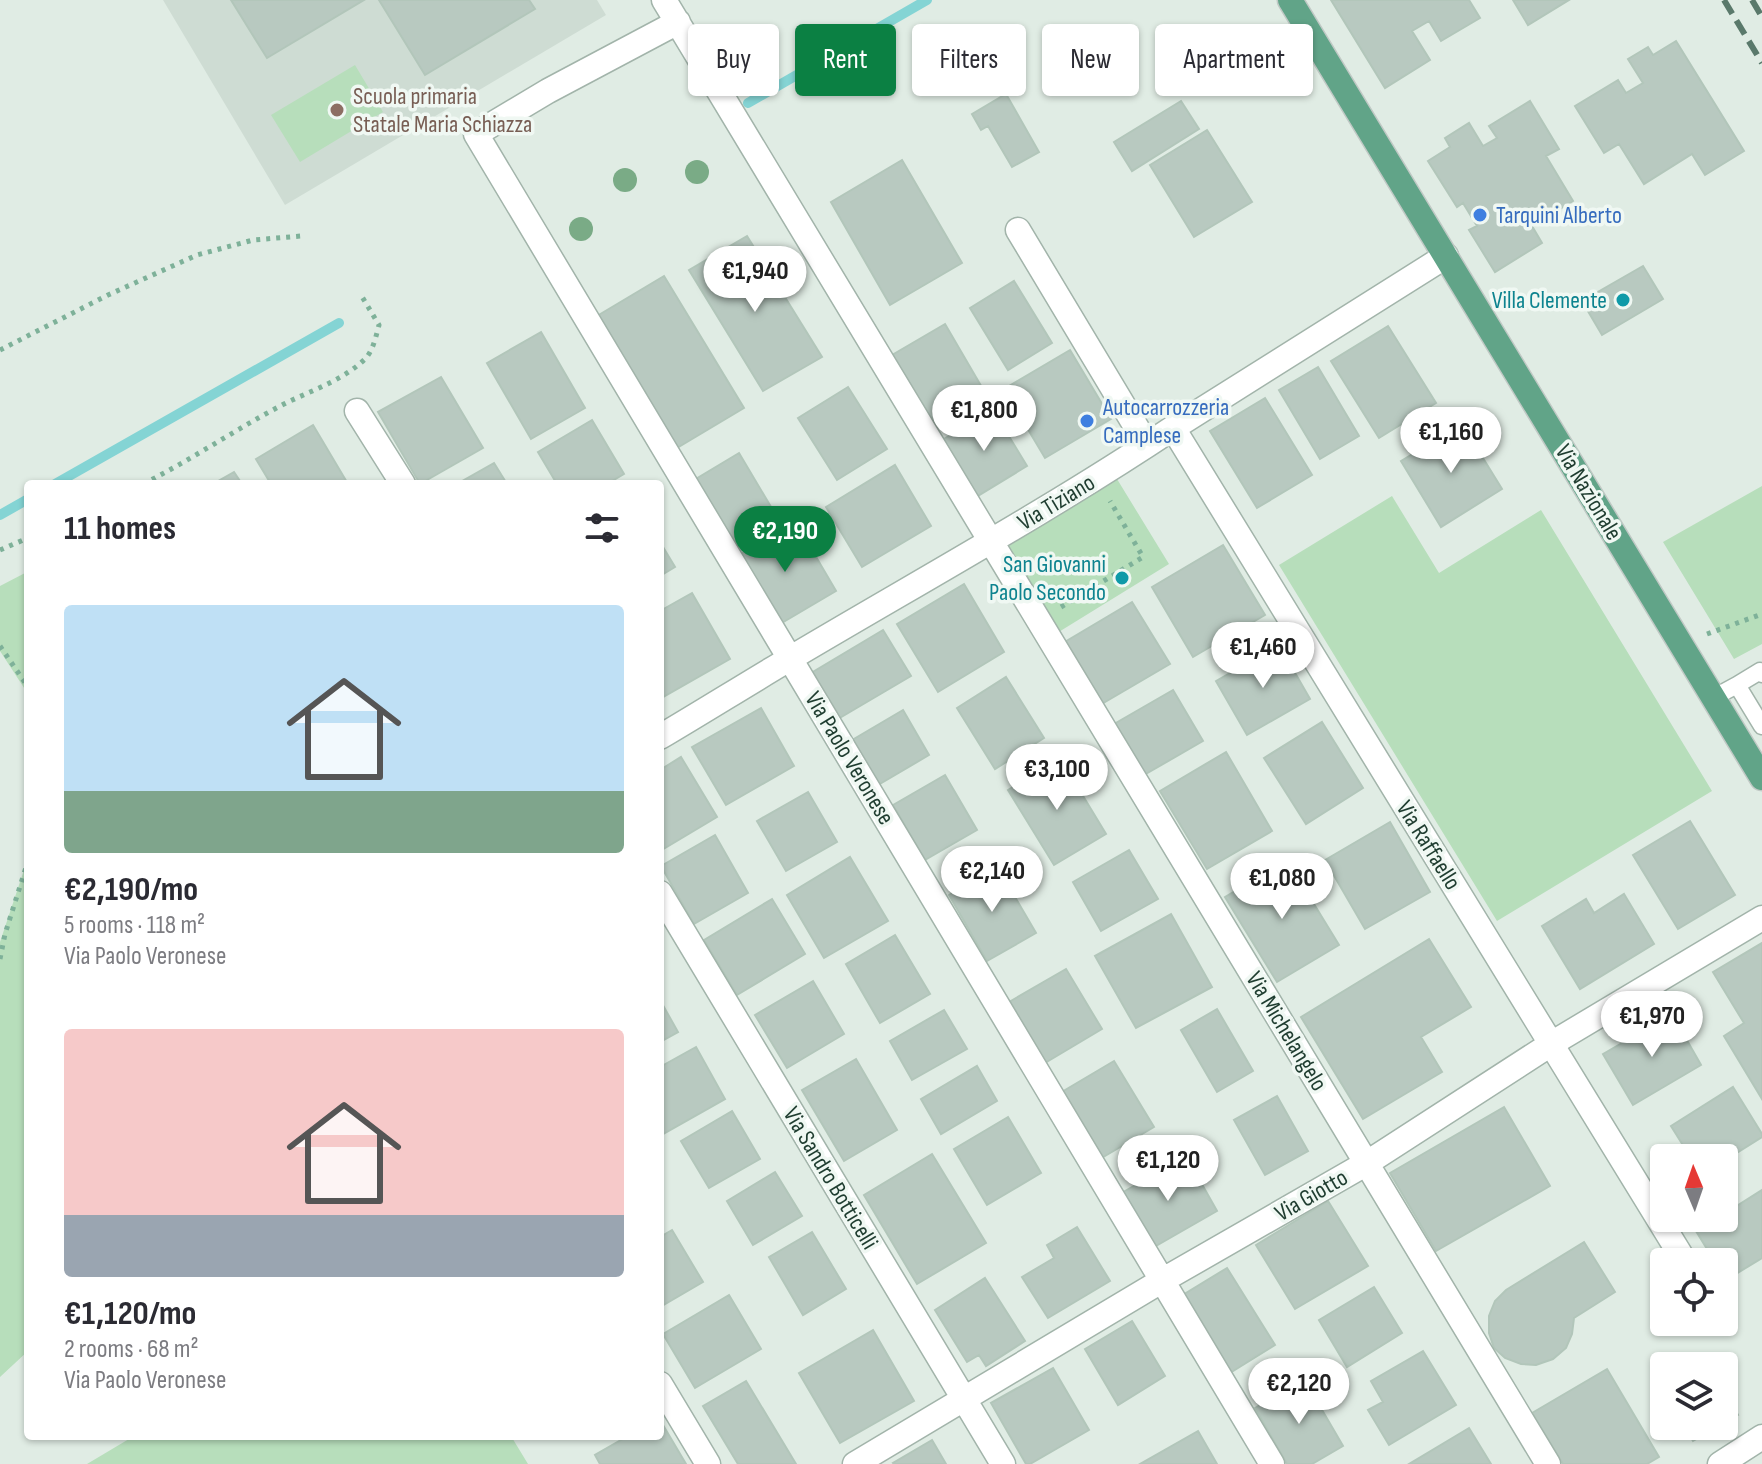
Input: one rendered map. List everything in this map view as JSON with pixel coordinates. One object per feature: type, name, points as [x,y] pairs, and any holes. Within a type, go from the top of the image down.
[{"type":"main road","name":"Via Nazionale","points":[[1290,0],[1762,778]]},
{"type":"street","name":"Via Michelangelo","points":[[664,0],[1548,1464]]},
{"type":"street","name":"Via Paolo Veronese","points":[[678,22],[548,91],[476,134],[1272,1464]]},
{"type":"street","points":[[1018,230],[1147,445]]},
{"type":"street","name":"Via Tiziano","points":[[664,735],[1095,478],[1446,256]]},
{"type":"street","points":[[357,411],[400,480]]},
{"type":"street","name":"Via Raffaello","points":[[1173,428],[1676,1248]]},
{"type":"street","name":"Via Sandro Botticelli","points":[[664,900],[1003,1464]]},
{"type":"street","name":"Via Giotto","points":[[855,1464],[1163,1280],[1367,1163],[1551,1044],[1762,918]]},
{"type":"street","points":[[664,1391],[708,1464]]},
{"type":"street","points":[[1720,1464],[1762,1437]]},
{"type":"lane","points":[[1713,698],[1760,671],[1762,674]]},
{"type":"lane","points":[[1737,685],[1762,726]]},
{"type":"path","points":[[0,350],[108,295],[197,255],[253,240],[301,236]]},
{"type":"path","points":[[151,480],[285,404],[341,378],[368,357],[379,325],[361,295]]},
{"type":"path","points":[[1040,620],[1143,557],[1095,478]]},
{"type":"path","points":[[0,550],[24,540]]},
{"type":"path","points":[[1679,641],[1706,635],[1762,614]]},
{"type":"path","points":[[0,646],[24,681]]},
{"type":"path","points":[[0,959],[24,874]]},
{"type":"shaded area","name":"Scuola primaria Statale Maria Schiazza","points":[[163,0],[597,0],[606,15],[285,205]]},
{"type":"green space","points":[[355,65],[383,112],[300,162],[271,115]]},
{"type":"green space","points":[[1117,479],[1169,564],[1049,638],[997,553]]},
{"type":"green space","points":[[1762,486],[1762,644],[1734,659],[1663,542]]},
{"type":"green space","points":[[1392,496],[1439,573],[1541,510],[1712,791],[1497,921],[1279,565]]},
{"type":"green space","points":[[24,574],[24,688],[0,651],[0,586]]},
{"type":"green space","points":[[24,870],[24,1355],[0,1377],[0,942]]},
{"type":"green space","points":[[127,1440],[513,1440],[528,1464],[87,1464]]},
{"type":"building","points":[[231,0],[364,0],[267,58]]},
{"type":"building","points":[[379,0],[529,0],[535,9],[425,75]]},
{"type":"building","points":[[1331,0],[1469,0],[1480,18],[1441,41],[1429,21],[1412,31],[1430,60],[1385,88]]},
{"type":"building","points":[[1513,0],[1569,0],[1528,25]]},
{"type":"building","points":[[1676,41],[1744,151],[1705,175],[1692,154],[1644,184],[1619,144],[1604,153],[1575,106],[1618,80],[1626,93],[1643,83],[1628,59],[1648,47],[1653,55]]},
{"type":"building","points":[[1007,96],[1039,152],[1012,167],[988,126],[981,130],[972,114]]},
{"type":"building","points":[[1181,101],[1199,129],[1132,171],[1114,142]]},
{"type":"building","points":[[1530,101],[1559,149],[1546,156],[1573,201],[1532,226],[1542,243],[1495,272],[1469,230],[1477,226],[1463,203],[1457,207],[1428,161],[1450,147],[1445,138],[1469,123],[1483,146],[1497,138],[1489,126]]},
{"type":"building","points":[[1207,130],[1252,202],[1194,237],[1150,165]]},
{"type":"building","points":[[902,160],[962,263],[890,305],[831,202]]},
{"type":"building","points":[[747,236],[822,357],[763,391],[689,270]]},
{"type":"building","name":"Villa Clemente","points":[[1643,266],[1663,299],[1602,335],[1582,301]]},
{"type":"building","points":[[664,276],[744,408],[672,451],[592,319]]},
{"type":"building","points":[[1014,281],[1052,343],[1008,370],[970,308]]},
{"type":"building","points":[[945,324],[984,391],[932,422],[892,355]]},
{"type":"building","points":[[1388,326],[1436,403],[1379,438],[1331,361]]},
{"type":"building","points":[[541,332],[585,408],[531,439],[487,363]]},
{"type":"building","points":[[1070,350],[1111,419],[1045,458],[1004,389]]},
{"type":"building","points":[[1318,367],[1359,436],[1320,459],[1279,390]]},
{"type":"building","points":[[441,377],[483,448],[427,480],[418,480],[378,412]]},
{"type":"building","points":[[848,387],[887,449],[837,480],[798,418]]},
{"type":"building","points":[[1265,398],[1312,475],[1257,508],[1210,431]]},
{"type":"building","points":[[993,410],[1027,466],[976,497],[942,440]]},
{"type":"building","points":[[592,420],[624,474],[614,480],[555,480],[538,452]]},
{"type":"building","points":[[1462,424],[1502,489],[1441,527],[1401,461]]},
{"type":"building","points":[[313,425],[346,480],[269,480],[256,459]]},
{"type":"building","points":[[739,453],[777,517],[727,546],[689,483]]},
{"type":"building","points":[[494,463],[505,480],[464,480]]},
{"type":"building","points":[[895,465],[931,526],[862,567],[826,507]]},
{"type":"building","points":[[234,472],[239,480],[220,480]]},
{"type":"building","points":[[795,521],[836,591],[775,627],[734,558]]},
{"type":"building","points":[[1223,545],[1265,615],[1193,657],[1152,587]]},
{"type":"building","points":[[664,549],[675,567],[664,574]]},
{"type":"building","points":[[964,584],[1004,652],[938,692],[897,624]]},
{"type":"building","points":[[692,593],[730,659],[664,696],[664,609]]},
{"type":"building","points":[[1132,602],[1170,664],[1100,705],[1063,643]]},
{"type":"building","points":[[883,630],[911,676],[838,719],[811,673]]},
{"type":"building","points":[[1279,645],[1310,699],[1247,735],[1216,681]]},
{"type":"building","points":[[1006,677],[1044,738],[995,769],[957,708]]},
{"type":"building","points":[[1173,690],[1203,741],[1144,775],[1114,724]]},
{"type":"building","points":[[761,708],[794,766],[726,805],[692,747]]},
{"type":"building","points":[[903,710],[929,755],[873,788],[847,743]]},
{"type":"building","points":[[1322,722],[1363,788],[1306,824],[1264,758]]},
{"type":"building","points":[[1226,752],[1272,831],[1207,869],[1160,791]]},
{"type":"building","points":[[681,757],[717,817],[664,849],[664,768]]},
{"type":"building","points":[[1060,758],[1106,834],[1054,865],[1008,790]]},
{"type":"building","points":[[945,775],[977,830],[925,860],[893,805]]},
{"type":"building","points":[[808,792],[837,842],[786,871],[757,821]]},
{"type":"building","points":[[1690,821],[1735,895],[1678,929],[1633,855]]},
{"type":"building","points":[[1390,822],[1430,892],[1365,929],[1325,860]]},
{"type":"building","points":[[715,835],[748,893],[694,924],[664,871],[664,864]]},
{"type":"building","points":[[1129,850],[1158,899],[1101,931],[1073,882]]},
{"type":"building","points":[[850,857],[888,921],[824,958],[787,895]]},
{"type":"building","points":[[1287,860],[1339,945],[1277,982],[1225,897]]},
{"type":"building","points":[[997,866],[1036,933],[987,961],[949,895]]},
{"type":"building","points":[[1624,894],[1654,944],[1580,989],[1542,926],[1586,899],[1594,913]]},
{"type":"building","points":[[772,899],[805,954],[737,995],[704,940]]},
{"type":"building","points":[[1171,914],[1212,987],[1136,1028],[1095,956]]},
{"type":"building","points":[[895,935],[930,994],[880,1023],[846,964]]},
{"type":"building","points":[[1429,939],[1471,1007],[1421,1037],[1442,1072],[1363,1119],[1301,1017]]},
{"type":"building","points":[[1762,943],[1762,1099],[1724,1036],[1744,1023],[1713,972]]},
{"type":"building","points":[[1066,969],[1102,1029],[1045,1063],[1009,1002]]},
{"type":"building","points":[[813,981],[844,1034],[787,1068],[755,1015]]},
{"type":"building","points":[[664,1007],[678,1032],[664,1040]]},
{"type":"building","points":[[1217,1009],[1253,1071],[1217,1092],[1181,1030]]},
{"type":"building","points":[[944,1010],[967,1049],[912,1080],[890,1041]]},
{"type":"building","points":[[1672,1014],[1701,1065],[1633,1105],[1603,1054]]},
{"type":"building","points":[[696,1047],[725,1099],[664,1133],[664,1065]]},
{"type":"building","points":[[856,1059],[897,1130],[844,1161],[802,1090]]},
{"type":"building","points":[[1114,1061],[1154,1127],[1100,1159],[1060,1093]]},
{"type":"building","points":[[977,1066],[997,1101],[941,1134],[921,1099]]},
{"type":"building","points":[[1733,1087],[1762,1137],[1738,1152],[1738,1144],[1682,1144],[1671,1126]]},
{"type":"building","points":[[1277,1096],[1308,1151],[1265,1175],[1234,1120]]},
{"type":"building","points":[[1504,1107],[1550,1186],[1436,1251],[1390,1173]]},
{"type":"building","points":[[732,1111],[760,1159],[709,1188],[681,1141]]},
{"type":"building","points":[[1008,1117],[1041,1173],[987,1205],[954,1149]]},
{"type":"building","points":[[932,1154],[986,1243],[917,1284],[864,1195]]},
{"type":"building","points":[[1186,1156],[1217,1211],[1149,1250],[1118,1195]]},
{"type":"building","points":[[775,1172],[802,1216],[753,1245],[727,1201]]},
{"type":"building","points":[[1762,1190],[1762,1258],[1738,1273],[1738,1248],[1706,1248],[1697,1232],[1738,1232],[1738,1205]]},
{"type":"building","points":[[1328,1201],[1368,1266],[1295,1309],[1256,1245]]},
{"type":"building","points":[[1077,1227],[1110,1281],[1048,1318],[1022,1277],[1054,1258],[1047,1245]]},
{"type":"building","points":[[672,1230],[703,1282],[664,1305],[664,1235]]},
{"type":"building","points":[[812,1232],[846,1289],[803,1315],[769,1257]]},
{"type":"building","points":[[1584,1242],[1615,1292],[1574,1318],[1566,1348],[1553,1359],[1536,1365],[1505,1358],[1494,1348],[1489,1333],[1489,1316],[1495,1301],[1506,1290]]},
{"type":"building","points":[[1227,1268],[1275,1345],[1230,1373],[1181,1296]]},
{"type":"building","points":[[985,1278],[1025,1341],[986,1366],[979,1355],[967,1362],[935,1310]]},
{"type":"building","points":[[1374,1287],[1402,1333],[1347,1367],[1319,1320]]},
{"type":"building","points":[[729,1295],[761,1349],[695,1388],[664,1333]]},
{"type":"building","points":[[1132,1321],[1165,1376],[1118,1405],[1085,1349]]},
{"type":"building","points":[[873,1330],[914,1401],[840,1443],[799,1373]]},
{"type":"building","points":[[1423,1351],[1456,1405],[1389,1445],[1368,1410],[1383,1402],[1371,1381]]},
{"type":"building","points":[[1053,1368],[1089,1430],[1026,1464],[991,1403]]},
{"type":"building","points":[[1607,1369],[1659,1457],[1647,1464],[1563,1464],[1532,1413]]},
{"type":"building","points":[[1304,1379],[1343,1446],[1312,1464],[1287,1464],[1255,1408]]},
{"type":"building","points":[[746,1381],[796,1464],[738,1464],[703,1406]]},
{"type":"building","points":[[664,1427],[686,1464],[600,1464],[595,1455],[621,1440],[664,1440]]},
{"type":"building","points":[[1469,1428],[1491,1464],[1409,1464]]},
{"type":"building","points":[[1198,1431],[1217,1464],[1140,1464]]},
{"type":"building","points":[[932,1440],[946,1464],[893,1463]]},
{"type":"waterway","points":[[748,103],[927,0]]},
{"type":"waterway","points":[[62,480],[339,323]]},
{"type":"waterway","points":[[0,515],[24,501]]},
{"type":"railway","points":[[1724,0],[1762,63]]},
{"type":"railway","points":[[1752,0],[1762,17]]},
{"type":"place","name":"Scuola primaria Statale Maria Schiazza","points":[[337,110]]},
{"type":"place","name":"Tarquini Alberto","points":[[1480,215]]},
{"type":"place","name":"Villa Clemente","points":[[1623,300]]},
{"type":"place","name":"Autocarrozzeria Camplese","points":[[1087,421]]},
{"type":"place","name":"San Giovanni Paolo Secondo","points":[[1122,578]]}]
